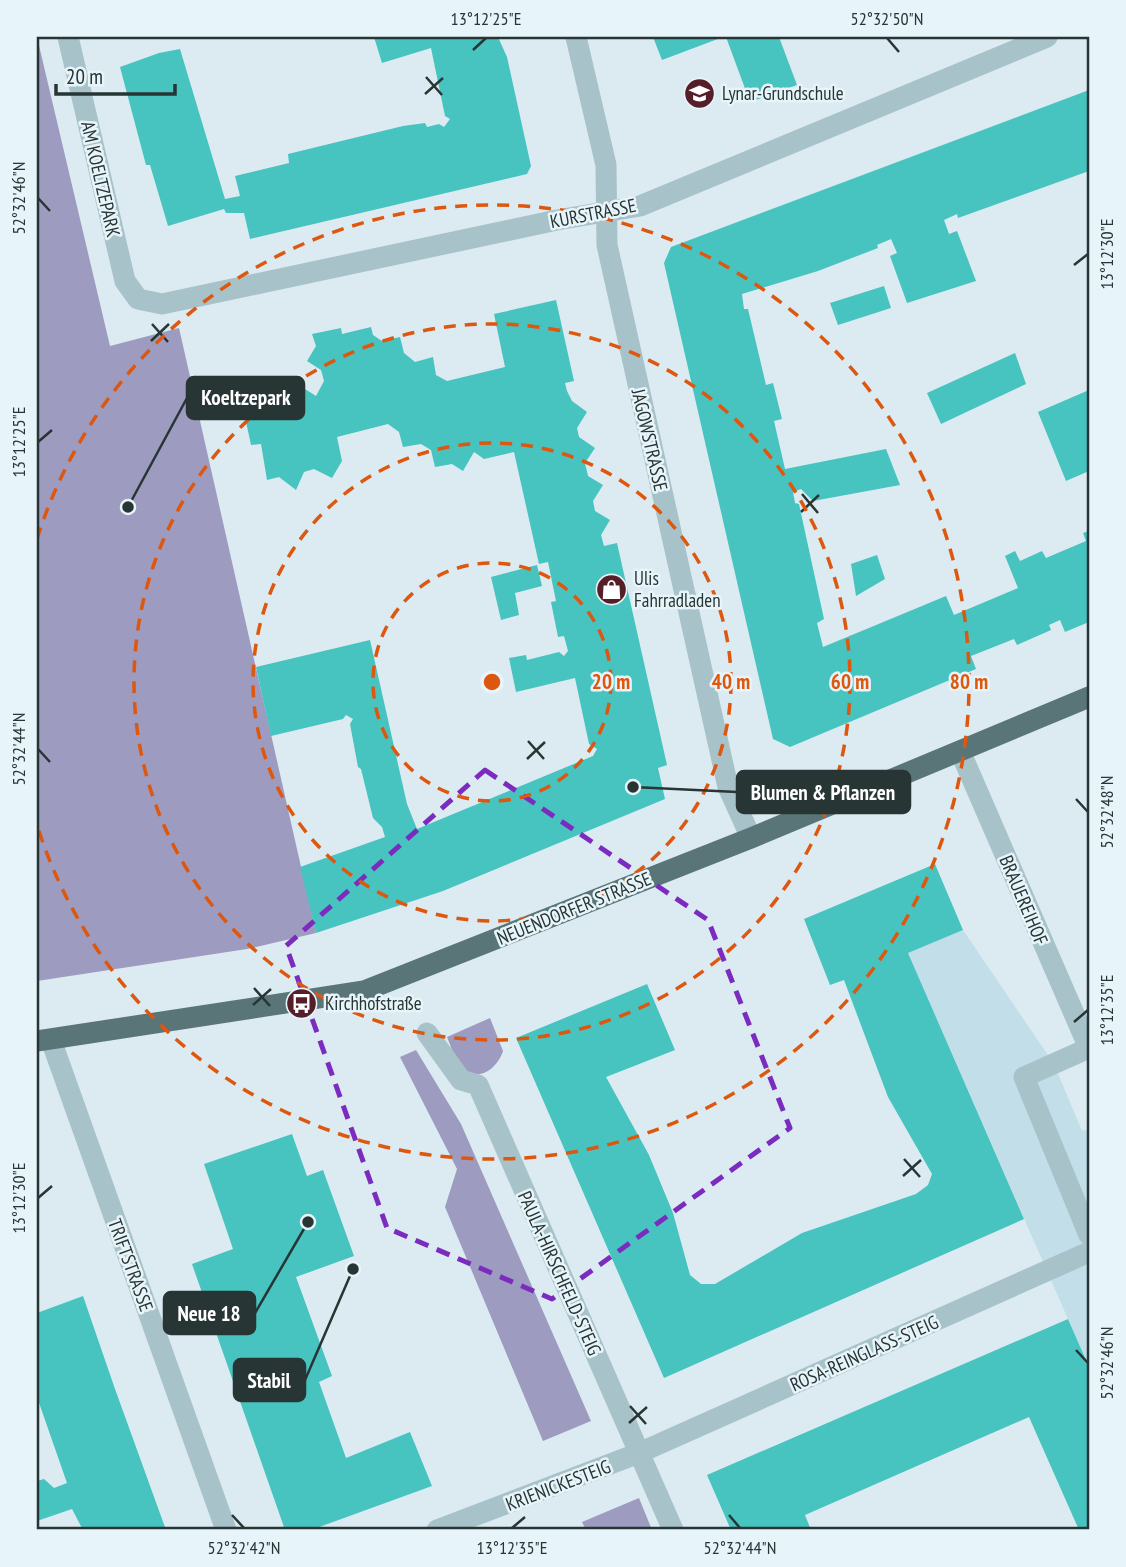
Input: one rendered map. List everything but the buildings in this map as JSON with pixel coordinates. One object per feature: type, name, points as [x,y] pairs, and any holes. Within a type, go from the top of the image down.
[{"type":"main road","name":"NEUENDORFER STRASSE","points":[[44,1040],[364,991],[751,838],[1089,697]]},
{"type":"street","name":"AM KOELTZEPARK","points":[[68,37],[125,281]]},
{"type":"street","name":"JAGOWSTRASSE","points":[[576,37],[606,165],[607,245],[727,787],[751,838]]},
{"type":"street","name":"KURSTRASSE","points":[[125,281],[138,299],[162,304],[640,206],[1047,37]]},
{"type":"street","name":"BRAUEREIHOF","points":[[960,751],[1089,1048],[1024,1077],[1089,1235]]},
{"type":"street","name":"PAULA-HIRSCHFELD-STEIG","points":[[427,1032],[461,1080],[478,1085],[673,1530]]},
{"type":"street","name":"TRIFTSTRASSE","points":[[44,1040],[226,1530]]},
{"type":"street","name":"ROSA-REINGLASS-STEIG","points":[[639,1453],[1089,1252]]},
{"type":"street","name":"KRIENICKESTEIG","points":[[437,1530],[639,1453]]},
{"type":"highlighted area","points":[[485,770],[708,920],[790,1128],[552,1299],[387,1228],[286,946]]},
{"type":"shaded area","points":[[37,37],[110,346],[179,328],[316,933],[247,949],[37,981]]},
{"type":"shaded area","points":[[963,930],[1054,1064],[1082,1131],[1089,1129],[1089,1367],[908,953]]},
{"type":"shaded area","points":[[490,1018],[503,1051],[501,1057],[493,1067],[482,1074],[469,1073],[453,1054],[447,1037]]},
{"type":"shaded area","points":[[416,1050],[461,1124],[591,1421],[543,1441],[445,1207],[457,1169],[400,1057]]},
{"type":"shaded area","points":[[639,1498],[652,1530],[586,1530],[582,1522]]},
{"type":"place","name":"Lynar-Grundschule","points":[[699,93]]},
{"type":"place","name":"Koeltzepark","points":[[128,507]]},
{"type":"place","name":"Ulis Fahrradladen","points":[[611,589]]},
{"type":"place","name":"Blumen & Pflanzen","points":[[633,787]]},
{"type":"place","name":"Kirchhofstraße","points":[[302,1003]]},
{"type":"place","name":"Neue 18","points":[[308,1222]]},
{"type":"place","name":"Stabil","points":[[353,1269]]}]
